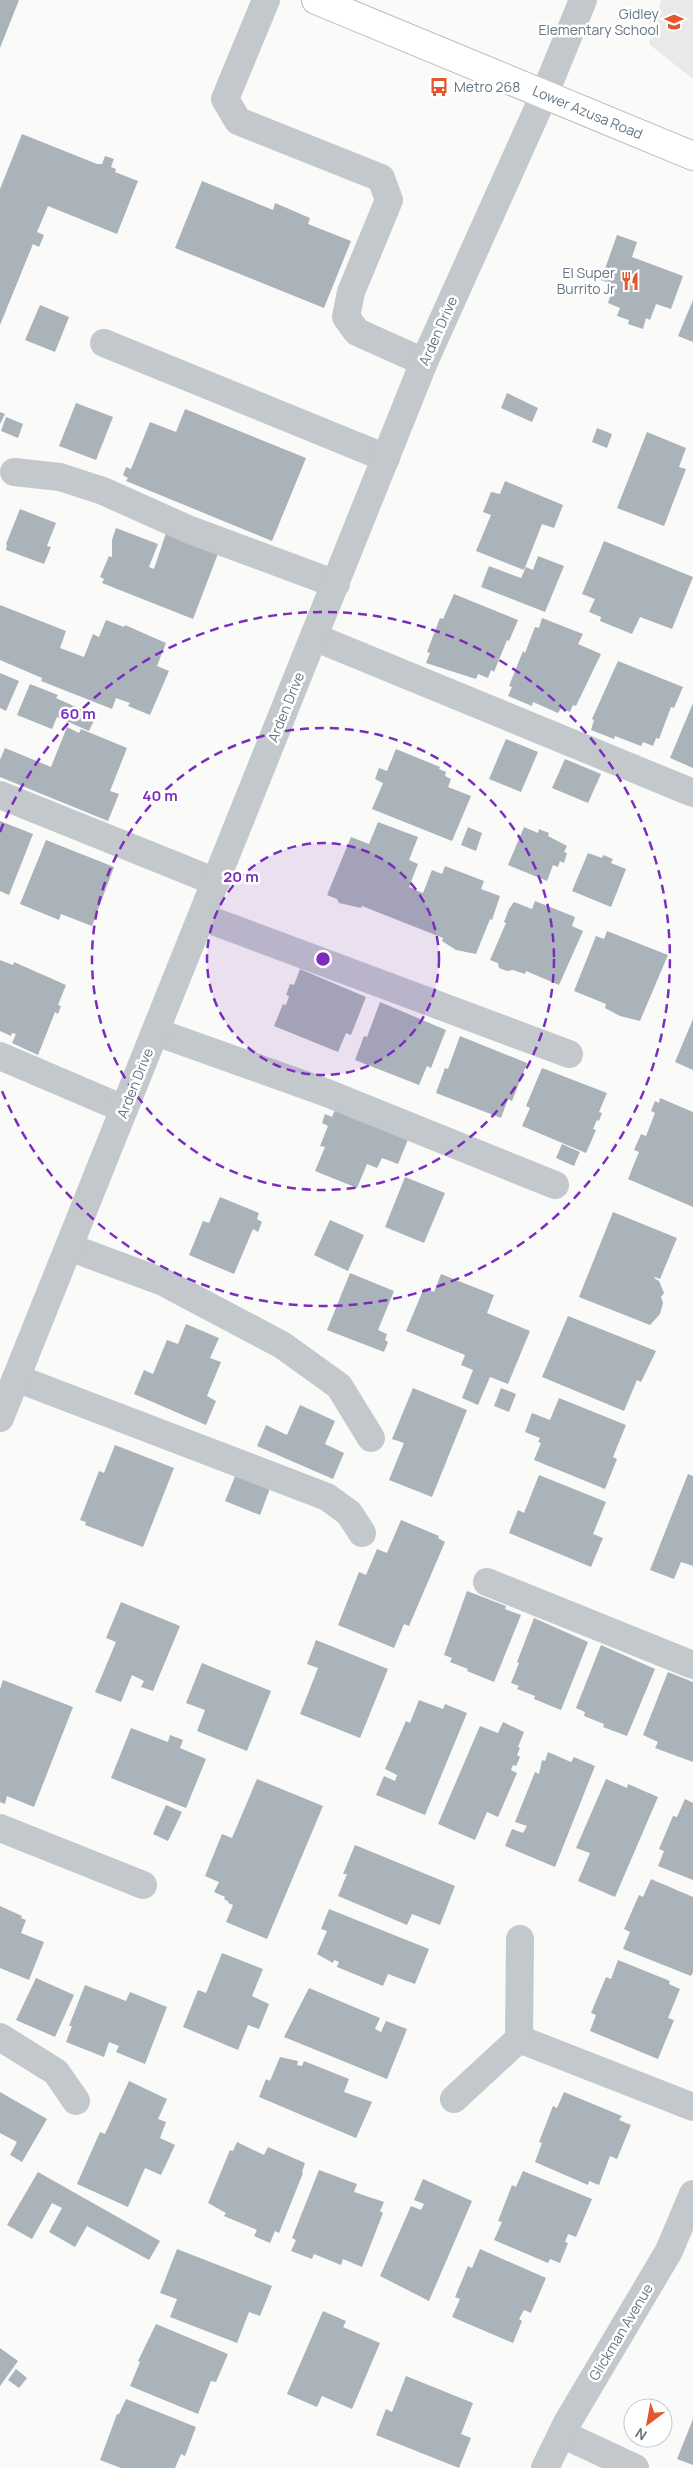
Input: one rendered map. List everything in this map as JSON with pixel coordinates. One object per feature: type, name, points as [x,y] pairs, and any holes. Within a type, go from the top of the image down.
[{"type":"main road","name":"Lower Azusa Road","points":[[316,0],[545,93],[693,156]]},
{"type":"street","points":[[266,0],[225,99],[238,121],[381,178],[389,200],[351,292],[346,317],[357,332],[424,362]]},
{"type":"street","name":"Arden Drive","points":[[0,1418],[424,362],[545,93],[583,0]]},
{"type":"street","points":[[104,343],[386,458]]},
{"type":"street","points":[[14,472],[60,477],[103,491],[190,530],[336,584]]},
{"type":"street","points":[[314,637],[693,793]]},
{"type":"street","points":[[0,796],[216,882]]},
{"type":"street","points":[[202,917],[569,1054]]},
{"type":"street","points":[[156,1032],[327,1093],[555,1185]]},
{"type":"street","points":[[0,1056],[124,1109]]},
{"type":"street","points":[[69,1247],[163,1282],[282,1345],[339,1386],[371,1438]]},
{"type":"street","points":[[16,1378],[327,1497],[350,1513],[362,1533]]},
{"type":"street","points":[[487,1582],[693,1665]]},
{"type":"street","points":[[0,1828],[143,1885]]},
{"type":"street","points":[[454,2099],[519,2039],[520,1939]]},
{"type":"street","points":[[0,2038],[56,2072],[76,2101]]},
{"type":"street","points":[[519,2039],[693,2107]]},
{"type":"street","name":"Glickman Avenue","points":[[547,2467],[562,2434],[669,2251],[687,2226],[693,2194]]},
{"type":"street","points":[[562,2434],[635,2468]]},
{"type":"shaded area","name":"Gidley Elementary School","points":[[661,0],[693,0],[693,79],[649,44]]},
{"type":"building","points":[[0,0],[19,0],[0,48]]},
{"type":"building","points":[[22,134],[97,164],[102,164],[105,156],[114,159],[111,167],[116,169],[115,172],[138,181],[117,234],[48,206],[37,232],[44,235],[39,247],[33,244],[0,325],[0,189]]},
{"type":"building","points":[[202,181],[273,210],[275,203],[310,218],[308,224],[351,241],[324,308],[175,248]]},
{"type":"building","points":[[617,235],[637,242],[632,257],[683,276],[671,309],[656,304],[650,320],[646,318],[643,329],[628,324],[629,320],[617,316],[620,308],[608,303],[614,285],[601,280]]},
{"type":"building","points":[[693,300],[693,342],[678,336]]},
{"type":"building","points":[[40,305],[69,317],[55,352],[25,340]]},
{"type":"building","points":[[507,393],[538,408],[532,422],[501,408]]},
{"type":"building","points":[[76,403],[113,417],[96,460],[59,446]]},
{"type":"building","points":[[185,409],[306,458],[272,541],[126,481],[128,478],[123,475],[126,467],[131,469],[150,422],[176,432]]},
{"type":"building","points":[[0,412],[5,414],[0,424]]},
{"type":"building","points":[[6,417],[23,424],[18,438],[1,431]]},
{"type":"building","points":[[597,428],[612,434],[607,448],[592,442]]},
{"type":"building","points":[[647,432],[686,448],[679,467],[686,469],[664,526],[617,508]]},
{"type":"building","points":[[505,481],[563,505],[554,528],[542,524],[524,570],[476,551],[491,515],[483,512],[491,492],[500,494]]},
{"type":"building","points":[[20,509],[56,523],[47,546],[51,547],[44,564],[6,550],[6,544]]},
{"type":"building","points":[[116,528],[158,544],[149,567],[154,569],[166,533],[219,551],[193,619],[102,583],[104,579],[100,577],[109,556],[112,557],[112,540]]},
{"type":"building","points":[[604,541],[693,577],[672,629],[640,617],[632,634],[600,621],[601,617],[589,612],[595,599],[582,594]]},
{"type":"building","points":[[538,556],[564,566],[545,612],[481,587],[489,566],[521,578],[526,567],[533,570]]},
{"type":"building","points":[[454,594],[518,620],[509,641],[507,640],[494,672],[491,670],[488,678],[478,674],[476,679],[426,663],[430,653],[427,652],[440,618],[443,619]]},
{"type":"building","points":[[0,605],[66,631],[60,648],[84,657],[93,634],[99,637],[106,620],[124,627],[125,625],[166,643],[157,666],[169,671],[150,715],[128,706],[130,703],[116,698],[112,709],[41,681],[42,678],[0,660]]},
{"type":"building","points":[[542,618],[583,634],[578,644],[601,654],[576,706],[573,705],[570,712],[561,708],[558,713],[533,702],[532,706],[508,696],[512,687],[509,686],[523,651],[525,653],[535,627],[539,628]]},
{"type":"building","points":[[618,661],[683,687],[674,708],[671,707],[659,739],[656,738],[653,746],[643,742],[641,746],[615,736],[614,739],[591,730],[594,720],[592,719]]},
{"type":"building","points":[[0,673],[19,681],[6,711],[0,708]]},
{"type":"building","points":[[30,684],[58,695],[56,698],[96,716],[89,731],[57,717],[52,729],[17,715]]},
{"type":"building","points":[[693,703],[693,768],[670,758]]},
{"type":"building","points":[[67,727],[79,733],[81,729],[127,748],[110,791],[119,794],[108,821],[0,777],[0,760],[5,748],[51,767]]},
{"type":"building","points":[[506,739],[538,752],[521,792],[489,779]]},
{"type":"building","points":[[396,749],[440,767],[439,769],[446,772],[445,776],[451,779],[448,787],[471,796],[452,841],[372,809],[383,783],[375,779],[379,768],[387,771]]},
{"type":"building","points":[[565,759],[601,774],[588,803],[552,788]]},
{"type":"building","points":[[0,821],[33,834],[9,895],[0,891]]},
{"type":"building","points":[[378,822],[418,837],[409,860],[418,864],[409,887],[423,893],[432,870],[442,874],[445,866],[484,881],[481,889],[500,896],[492,920],[490,919],[476,954],[456,950],[442,941],[443,938],[362,906],[361,908],[339,903],[337,899],[327,895],[351,837],[369,844]]},
{"type":"building","points":[[468,827],[482,833],[476,851],[461,845]]},
{"type":"building","points":[[524,827],[538,833],[539,829],[549,833],[548,836],[567,846],[564,852],[567,853],[564,863],[560,861],[558,867],[553,865],[547,881],[508,865]]},
{"type":"building","points":[[46,840],[114,867],[92,926],[61,914],[59,920],[20,904]]},
{"type":"building","points":[[588,853],[602,858],[603,855],[613,859],[611,863],[626,869],[611,907],[572,891]]},
{"type":"building","points":[[535,901],[575,917],[572,926],[583,931],[559,985],[526,971],[525,974],[513,970],[507,971],[499,968],[498,963],[490,960],[506,923],[504,922],[509,909],[514,902],[532,909]]},
{"type":"building","points":[[607,931],[668,955],[640,1021],[620,1016],[605,1008],[606,1004],[574,991],[596,936],[604,939]]},
{"type":"building","points":[[0,960],[13,965],[14,962],[66,985],[58,1005],[61,1006],[58,1014],[55,1012],[38,1055],[12,1043],[16,1034],[12,1033],[11,1036],[0,1031]]},
{"type":"building","points":[[300,969],[366,997],[351,1035],[346,1033],[338,1052],[274,1026],[283,1004],[286,1005],[289,996],[286,995],[290,984],[294,985]]},
{"type":"building","points":[[380,1002],[446,1030],[431,1068],[427,1066],[419,1085],[355,1060],[364,1036],[367,1037]]},
{"type":"building","points":[[693,1019],[693,1070],[675,1062]]},
{"type":"building","points":[[460,1036],[527,1063],[512,1101],[508,1099],[501,1118],[436,1093],[445,1068],[448,1069]]},
{"type":"building","points":[[542,1068],[607,1093],[599,1112],[602,1113],[593,1129],[596,1130],[586,1153],[522,1126],[530,1108],[526,1106]]},
{"type":"building","points":[[660,1098],[693,1112],[693,1207],[628,1179],[639,1152],[634,1150],[641,1134],[646,1136],[655,1113],[651,1111],[655,1101],[659,1103]]},
{"type":"building","points":[[338,1102],[411,1132],[398,1164],[382,1158],[377,1168],[367,1164],[357,1188],[315,1171],[325,1147],[320,1146],[328,1126],[322,1123],[325,1114],[332,1117]]},
{"type":"building","points":[[562,1144],[580,1152],[574,1166],[556,1158]]},
{"type":"building","points":[[405,1177],[445,1193],[424,1243],[385,1227]]},
{"type":"building","points":[[220,1197],[259,1213],[257,1219],[262,1222],[258,1232],[253,1229],[234,1274],[189,1255],[203,1221],[209,1223]]},
{"type":"building","points":[[613,1212],[677,1238],[660,1279],[654,1278],[659,1281],[664,1293],[661,1297],[663,1303],[660,1314],[650,1325],[579,1297]]},
{"type":"building","points":[[330,1220],[364,1235],[348,1271],[314,1255]]},
{"type":"building","points":[[350,1273],[394,1291],[378,1330],[387,1334],[385,1340],[388,1342],[384,1352],[327,1330]]},
{"type":"building","points":[[441,1274],[494,1295],[487,1313],[530,1331],[508,1384],[490,1377],[478,1405],[462,1398],[473,1370],[461,1365],[465,1355],[406,1331],[424,1288],[434,1292]]},
{"type":"building","points":[[568,1316],[656,1351],[641,1382],[637,1380],[624,1411],[542,1377]]},
{"type":"building","points":[[186,1324],[219,1338],[210,1358],[221,1362],[207,1396],[216,1401],[206,1425],[134,1394],[144,1370],[153,1374],[167,1340],[178,1344]]},
{"type":"building","points":[[413,1388],[467,1410],[432,1497],[389,1480],[404,1443],[392,1439]]},
{"type":"building","points":[[501,1388],[516,1394],[509,1412],[494,1406]]},
{"type":"building","points":[[559,1398],[626,1425],[613,1457],[617,1459],[605,1489],[534,1460],[541,1443],[538,1442],[540,1438],[525,1432],[532,1413],[550,1420]]},
{"type":"building","points":[[300,1405],[335,1421],[325,1444],[344,1453],[333,1479],[257,1446],[266,1425],[287,1435]]},
{"type":"building","points":[[115,1445],[174,1468],[143,1547],[85,1525],[86,1522],[80,1520],[99,1471],[104,1473]]},
{"type":"building","points":[[238,1469],[272,1483],[260,1515],[225,1501]]},
{"type":"building","points":[[688,1474],[693,1476],[693,1566],[681,1562],[674,1579],[650,1570]]},
{"type":"building","points":[[539,1475],[606,1502],[593,1534],[603,1538],[591,1567],[509,1533],[518,1510],[524,1513]]},
{"type":"building","points":[[401,1520],[439,1536],[438,1538],[445,1542],[409,1626],[404,1624],[394,1648],[338,1625],[359,1572],[366,1575],[377,1549],[387,1553]]},
{"type":"building","points":[[467,1591],[506,1606],[505,1609],[521,1615],[494,1682],[450,1662],[452,1658],[444,1655]]},
{"type":"building","points":[[121,1602],[180,1626],[153,1691],[141,1687],[144,1681],[132,1675],[121,1702],[95,1692],[116,1642],[106,1638]]},
{"type":"building","points":[[534,1618],[588,1642],[561,1710],[534,1699],[535,1696],[517,1689],[519,1686],[511,1683]]},
{"type":"building","points":[[316,1640],[388,1669],[360,1738],[300,1714],[318,1668],[307,1664]]},
{"type":"building","points":[[601,1645],[655,1669],[627,1736],[603,1727],[604,1724],[584,1716],[585,1712],[576,1708]]},
{"type":"building","points":[[202,1663],[271,1691],[247,1751],[197,1731],[205,1710],[186,1703]]},
{"type":"building","points":[[668,1672],[693,1682],[693,1762],[655,1748],[658,1742],[643,1735]]},
{"type":"building","points":[[3,1680],[73,1707],[34,1807],[7,1796],[5,1804],[0,1802],[0,1689]]},
{"type":"building","points":[[419,1700],[443,1709],[445,1704],[467,1713],[425,1815],[376,1795],[384,1776],[395,1781],[397,1775],[385,1769],[406,1721],[410,1723]]},
{"type":"building","points":[[503,1722],[524,1732],[518,1747],[520,1748],[517,1755],[520,1757],[516,1766],[513,1765],[511,1770],[517,1773],[498,1817],[487,1812],[475,1840],[438,1824],[480,1726],[498,1733]]},
{"type":"building","points":[[131,1728],[168,1742],[170,1735],[183,1740],[180,1748],[206,1759],[186,1808],[111,1778]]},
{"type":"building","points":[[548,1752],[571,1762],[574,1757],[595,1766],[555,1867],[505,1846],[512,1829],[523,1833],[527,1826],[515,1822],[535,1772],[539,1774],[542,1760],[545,1761]]},
{"type":"building","points":[[257,1779],[323,1806],[267,1939],[226,1922],[233,1905],[224,1899],[225,1897],[214,1892],[219,1882],[205,1876],[222,1834],[232,1838]]},
{"type":"building","points":[[606,1779],[627,1788],[628,1784],[658,1797],[615,1897],[578,1881],[590,1853],[576,1848]]},
{"type":"building","points":[[685,1799],[693,1803],[693,1880],[658,1866],[664,1851],[659,1849],[673,1816],[677,1817]]},
{"type":"building","points":[[166,1805],[182,1812],[168,1841],[153,1834]]},
{"type":"building","points":[[355,1845],[455,1886],[440,1925],[412,1914],[407,1925],[338,1896],[347,1874],[343,1874]]},
{"type":"building","points":[[651,1879],[693,1897],[693,1972],[691,1976],[623,1949],[630,1932],[624,1929],[639,1895],[643,1897]]},
{"type":"building","points":[[0,1906],[22,1916],[21,1918],[26,1920],[21,1933],[44,1942],[29,1980],[0,1968]]},
{"type":"building","points":[[329,1909],[429,1949],[415,1984],[388,1974],[383,1986],[337,1967],[339,1962],[334,1960],[333,1963],[317,1954],[327,1931],[321,1929]]},
{"type":"building","points":[[222,1953],[263,1969],[252,1996],[269,2004],[259,2029],[248,2025],[238,2050],[183,2027],[198,1990],[206,1993]]},
{"type":"building","points":[[618,1960],[670,1981],[669,1984],[680,1989],[668,2018],[674,2020],[658,2059],[590,2031],[596,2015],[591,2013],[606,1977],[611,1979]]},
{"type":"building","points":[[36,1978],[74,1995],[55,2037],[16,2020]]},
{"type":"building","points":[[85,1985],[126,2001],[130,1992],[167,2007],[145,2064],[116,2052],[119,2046],[109,2042],[104,2057],[66,2042],[72,2026],[69,2026]]},
{"type":"building","points":[[309,1988],[380,2018],[375,2029],[381,2032],[386,2021],[407,2029],[387,2079],[284,2037]]},
{"type":"building","points":[[280,2057],[298,2061],[297,2065],[302,2066],[304,2061],[349,2079],[344,2092],[372,2102],[356,2138],[259,2097],[266,2079],[270,2081]]},
{"type":"building","points":[[129,2081],[167,2099],[158,2119],[166,2122],[160,2138],[175,2145],[161,2175],[145,2168],[128,2207],[77,2184],[100,2132],[105,2134]]},
{"type":"building","points":[[0,2092],[47,2119],[22,2162],[10,2155],[17,2142],[0,2133]]},
{"type":"building","points":[[564,2092],[622,2116],[619,2120],[631,2125],[617,2159],[610,2156],[599,2185],[589,2181],[588,2185],[535,2162],[542,2143],[539,2142],[553,2106],[557,2108]]},
{"type":"building","points":[[237,2142],[264,2155],[268,2147],[305,2163],[303,2173],[279,2233],[275,2231],[270,2243],[254,2236],[257,2230],[224,2216],[226,2213],[208,2203],[230,2150],[233,2151]]},
{"type":"building","points":[[319,2170],[357,2184],[354,2192],[384,2202],[380,2211],[383,2213],[362,2267],[343,2259],[341,2265],[314,2254],[312,2259],[291,2251],[296,2240],[292,2238]]},
{"type":"building","points":[[523,2171],[592,2199],[576,2237],[568,2234],[565,2242],[568,2243],[560,2263],[550,2259],[548,2263],[494,2240],[502,2222],[498,2221],[512,2185],[516,2187]]},
{"type":"building","points":[[38,2172],[160,2241],[149,2260],[87,2226],[75,2247],[49,2232],[62,2208],[52,2203],[32,2239],[7,2225]]},
{"type":"building","points":[[423,2179],[472,2201],[429,2301],[380,2276],[411,2206],[421,2210],[424,2204],[414,2200]]},
{"type":"building","points":[[177,2249],[272,2286],[260,2316],[249,2312],[237,2343],[170,2317],[177,2299],[160,2293]]},
{"type":"building","points":[[480,2249],[546,2278],[531,2313],[524,2310],[519,2319],[522,2321],[513,2343],[452,2317],[460,2299],[455,2297],[468,2266],[472,2268]]},
{"type":"building","points":[[323,2311],[346,2321],[343,2327],[380,2343],[352,2409],[322,2396],[317,2407],[287,2394]]},
{"type":"building","points":[[156,2324],[228,2354],[216,2382],[211,2381],[198,2414],[130,2386],[140,2362],[138,2361]]},
{"type":"building","points":[[0,2348],[18,2361],[0,2386]]},
{"type":"building","points":[[16,2369],[27,2378],[19,2388],[8,2380]]},
{"type":"building","points":[[406,2376],[473,2403],[461,2434],[471,2438],[459,2468],[376,2435],[386,2409],[392,2412]]},
{"type":"building","points":[[126,2399],[196,2427],[185,2456],[181,2454],[175,2468],[121,2468],[100,2460],[117,2414],[119,2414]]},
{"type":"building","points":[[693,2419],[693,2465],[677,2459]]},
{"type":"place","name":"Gidley Elementary School","points":[[674,22]]},
{"type":"place","name":"Metro 268","points":[[439,87]]},
{"type":"place","name":"El Super Burrito Jr","points":[[630,281]]}]
